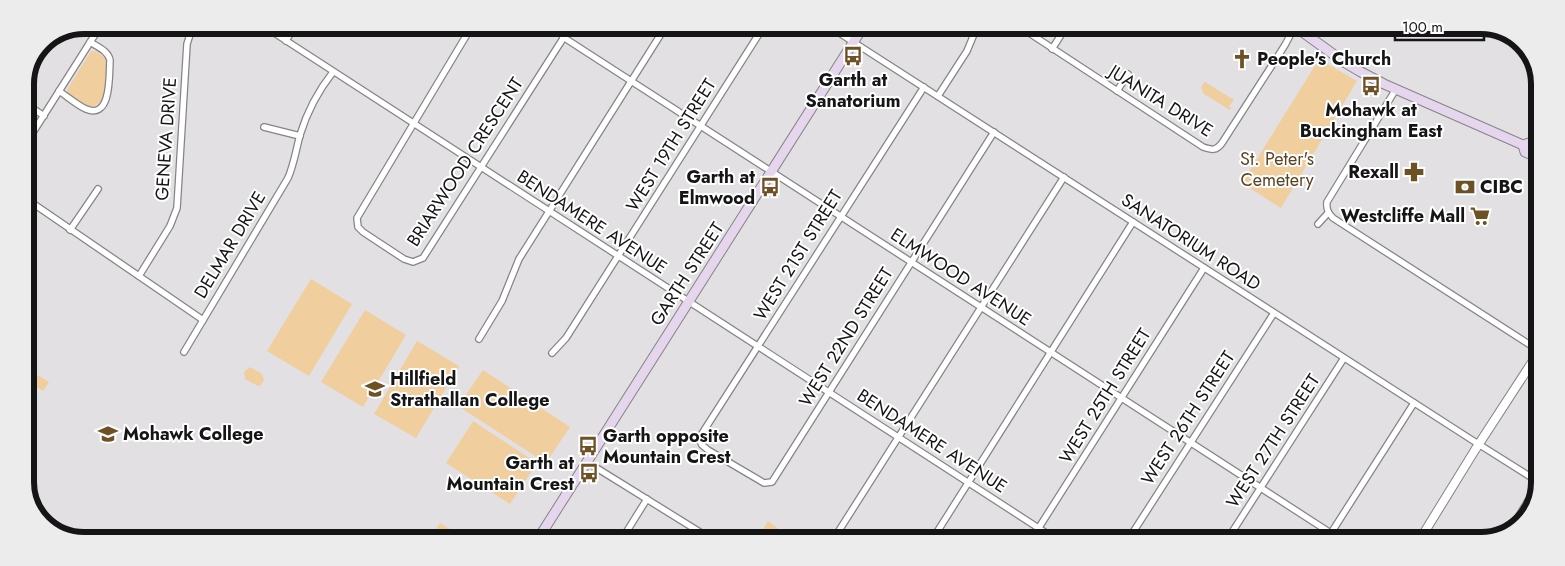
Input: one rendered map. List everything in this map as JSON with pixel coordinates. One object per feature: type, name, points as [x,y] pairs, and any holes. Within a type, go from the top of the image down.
[{"type":"main road","name":"GARTH STREET","points":[[542,532],[859,34]]},
{"type":"main road","points":[[1305,34],[1348,64],[1396,89],[1523,145],[1531,144]]},
{"type":"main road","points":[[1523,145],[1525,152],[1531,154]]},
{"type":"street","points":[[34,131],[95,34]]},
{"type":"street","name":"GENEVA DRIVE","points":[[139,276],[170,226],[177,208],[188,44],[191,34]]},
{"type":"street","name":"BENDAMERE AVENUE","points":[[276,34],[1044,532]]},
{"type":"street","points":[[286,41],[290,34]]},
{"type":"street","name":"BRIARWOOD CRESCENT","points":[[467,34],[357,218],[358,227],[363,232],[396,254],[413,262],[423,258],[565,34]]},
{"type":"street","points":[[478,339],[502,300],[519,259],[661,34]]},
{"type":"street","name":"WEST 19TH STREET","points":[[552,353],[566,338],[759,34]]},
{"type":"street","name":"SANATORIUM ROAD","points":[[841,34],[1531,476]]},
{"type":"street","points":[[938,96],[967,52],[974,34]]},
{"type":"street","name":"JUANITA DRIVE","points":[[1030,34],[1203,147],[1211,150],[1218,148],[1292,34]]},
{"type":"street","points":[[1052,49],[1062,34]]},
{"type":"street","name":"ELMWOOD AVENUE","points":[[563,37],[1329,532]]},
{"type":"street","points":[[59,91],[91,110],[96,110],[106,102],[109,56],[90,42]]},
{"type":"street","name":"DELMAR DRIVE","points":[[34,204],[204,320],[288,178],[300,136],[314,100],[333,72]]},
{"type":"street","points":[[1117,91],[1128,74]]},
{"type":"street","name":"WEST 21ST STREET","points":[[772,482],[764,482],[708,450],[699,439],[924,87]]},
{"type":"street","points":[[1396,89],[1326,202],[1328,212],[1334,218],[1531,346]]},
{"type":"street","points":[[34,109],[44,116]]},
{"type":"street","points":[[264,127],[300,136]]},
{"type":"street","name":"WEST 22ND STREET","points":[[772,482],[994,132]]},
{"type":"street","points":[[838,532],[1064,177]]},
{"type":"street","points":[[70,230],[98,189]]},
{"type":"street","points":[[1318,224],[1328,212]]},
{"type":"street","points":[[937,532],[1134,222]]},
{"type":"street","name":"WEST 25TH STREET","points":[[1036,532],[1204,268]]},
{"type":"street","name":"WEST 26TH STREET","points":[[1133,532],[1274,313]]},
{"type":"street","points":[[184,352],[204,320]]},
{"type":"street","name":"WEST 27TH STREET","points":[[1232,532],[1344,358]]},
{"type":"street","points":[[1425,532],[1531,362]]},
{"type":"street","points":[[1332,532],[1414,403]]},
{"type":"street","points":[[587,462],[698,532]]},
{"type":"street","points":[[626,532],[647,500]]},
{"type":"green space","points":[[91,51],[95,51],[105,57],[107,63],[104,95],[102,101],[95,106],[89,106],[68,94],[67,90]]},
{"type":"green space","name":"St. Peter's Cemetery","points":[[1319,59],[1357,81],[1281,208],[1242,183]]},
{"type":"green space","points":[[1205,82],[1234,100],[1229,106],[1230,110],[1204,94],[1202,85]]},
{"type":"green space","points":[[311,279],[352,304],[309,376],[267,351]]},
{"type":"green space","points":[[365,310],[406,335],[363,407],[321,382]]},
{"type":"green space","points":[[417,341],[459,366],[416,438],[374,414]]},
{"type":"green space","points":[[250,367],[262,374],[264,380],[261,385],[258,386],[245,379],[244,372]]},
{"type":"green space","points":[[483,370],[570,427],[546,463],[458,406]]},
{"type":"green space","points":[[34,373],[49,382],[43,391],[34,386]]},
{"type":"green space","points":[[473,421],[537,463],[510,504],[446,463]]},
{"type":"green space","points":[[768,521],[782,532],[761,532]]},
{"type":"green space","points":[[440,523],[455,532],[434,532]]},
{"type":"place","name":"Garth at Sanatorium","points":[[853,56]]},
{"type":"place","name":"People's Church","points":[[1242,59]]},
{"type":"place","name":"Mohawk at Buckingham East","points":[[1371,86]]},
{"type":"place","name":"Rexall","points":[[1414,172]]},
{"type":"place","name":"Garth at Elmwood","points":[[770,187]]},
{"type":"place","name":"CIBC","points":[[1465,187]]},
{"type":"place","name":"Westcliffe Mall","points":[[1480,216]]},
{"type":"place","name":"Hillfield Strathallan College","points":[[375,389]]},
{"type":"place","name":"Mohawk College","points":[[108,434]]},
{"type":"place","name":"Garth opposite Mountain Crest","points":[[588,446]]},
{"type":"place","name":"Garth at Mountain Crest","points":[[589,473]]}]
